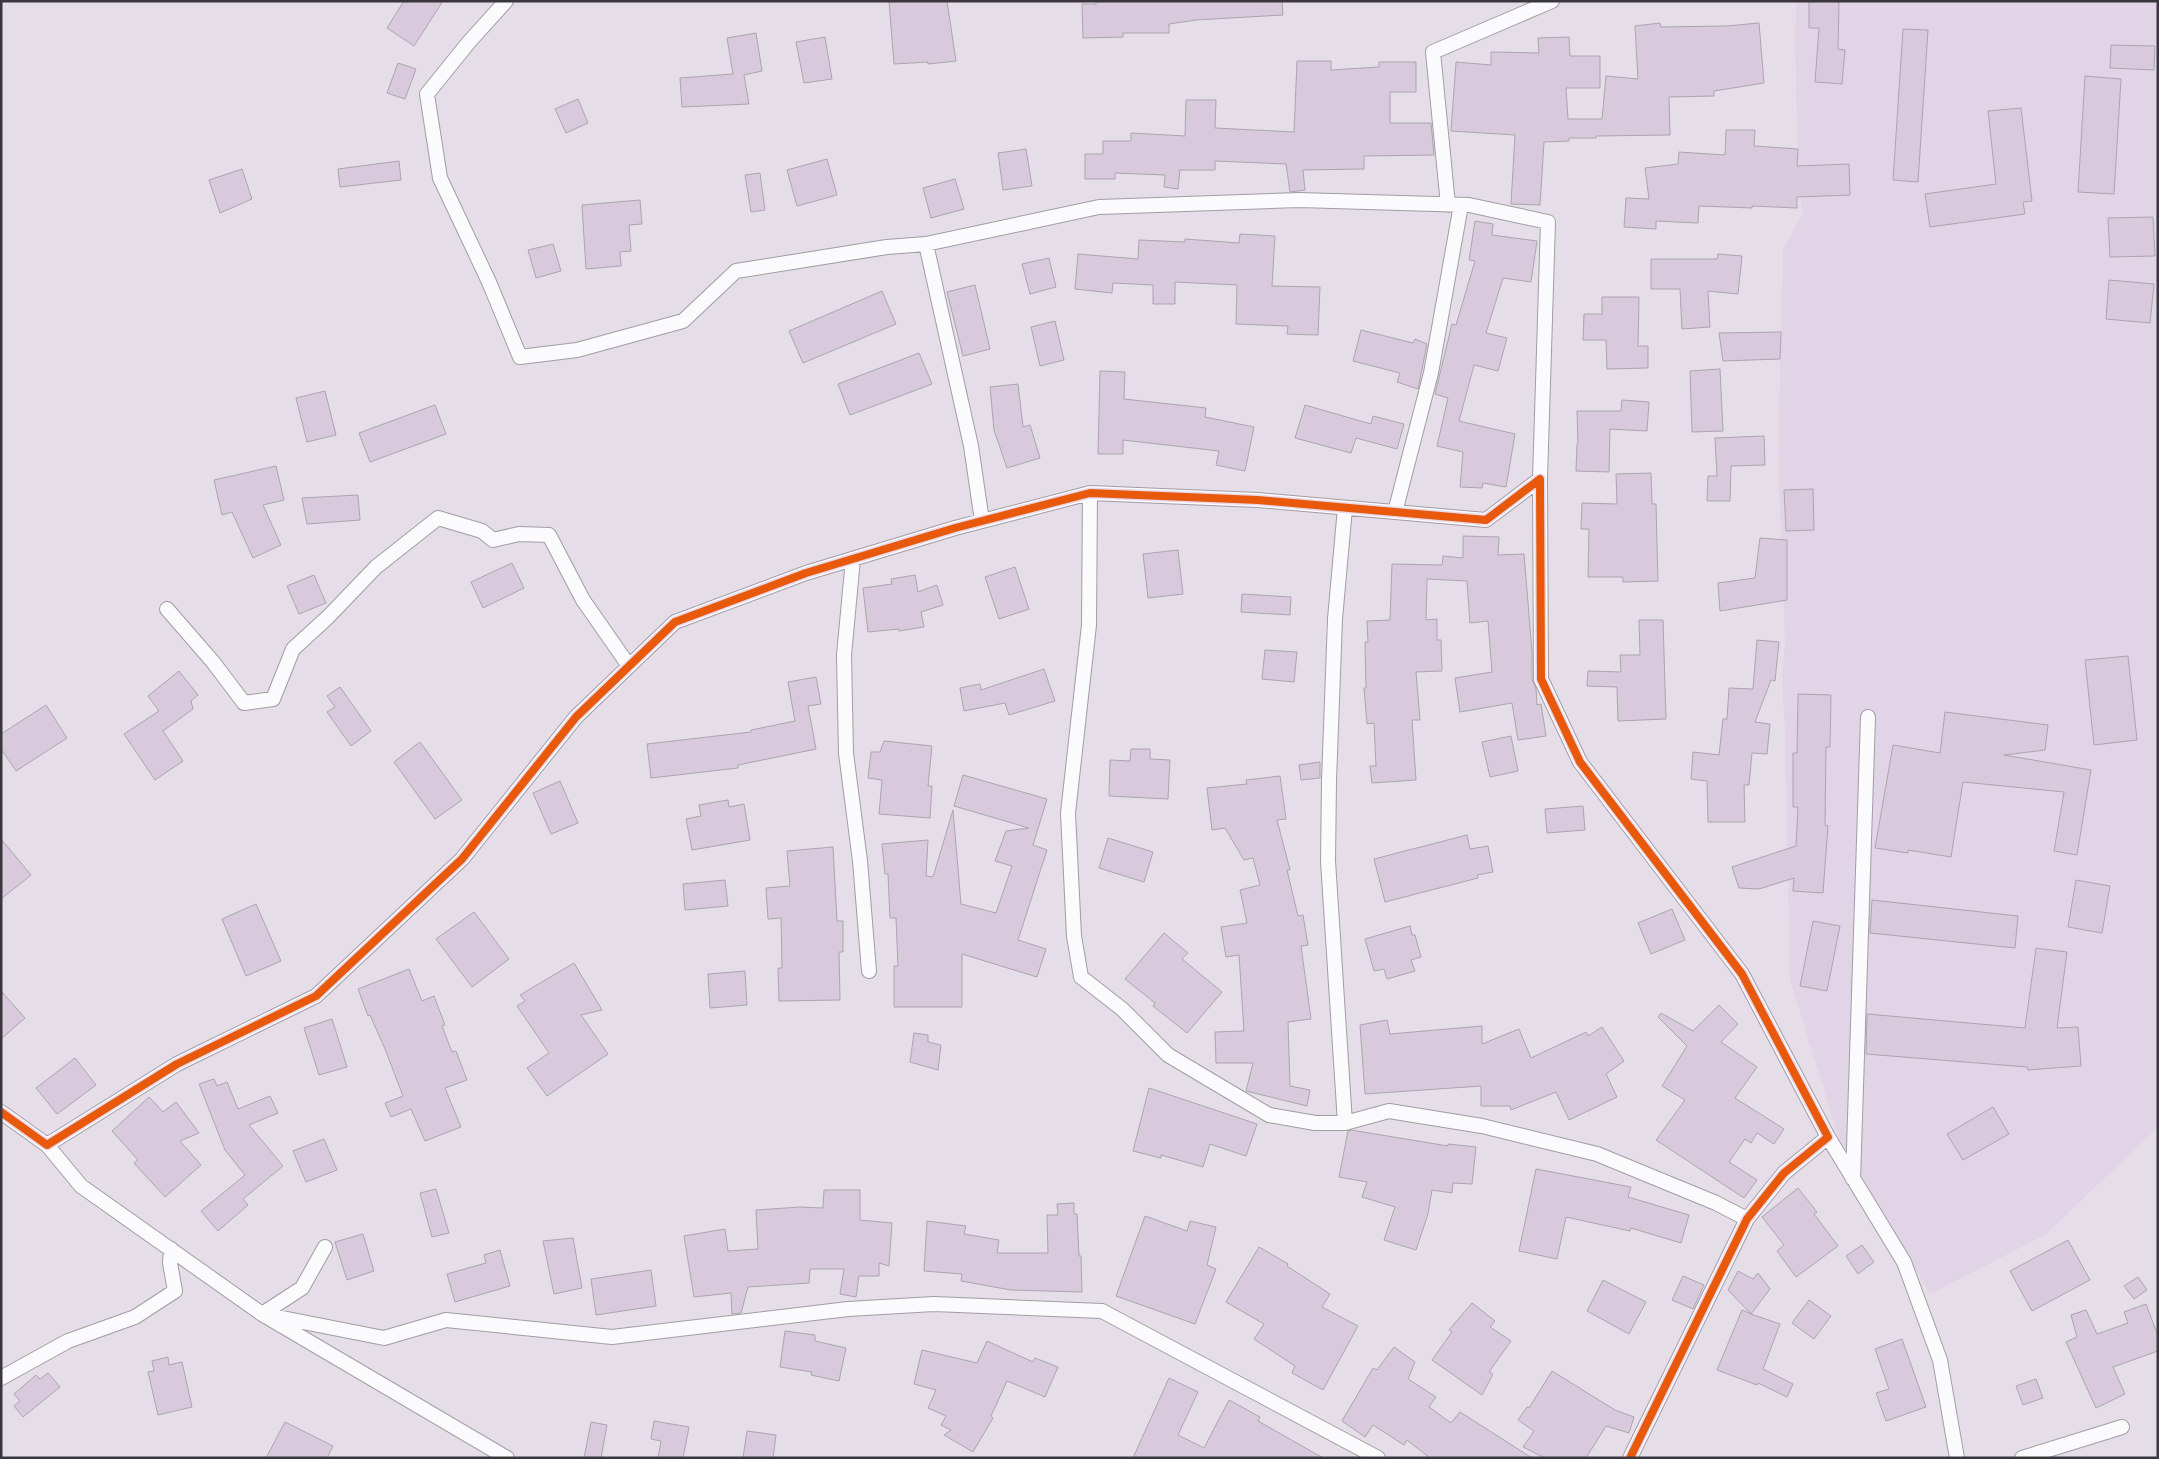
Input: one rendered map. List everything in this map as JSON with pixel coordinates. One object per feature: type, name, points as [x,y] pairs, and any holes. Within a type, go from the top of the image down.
[{"type":"street","points":[[506,1],[426,94],[440,178],[489,282],[520,357],[577,350],[682,321],[736,271],[887,248],[926,244],[1099,208],[1299,200],[1454,205],[1548,222],[1540,479],[1542,678],[1580,762],[1742,974],[1828,1138],[1904,1262],[1940,1360],[1957,1458]]},
{"type":"street","points":[[1395,512],[1431,373],[1454,205],[1432,52],[1552,1]]},
{"type":"street","points":[[926,244],[971,446],[982,521]]},
{"type":"street","points":[[46,1145],[177,1064],[316,996],[462,859],[576,717],[675,622],[806,573],[982,521],[1090,493],[1258,500],[1486,520],[1540,479]]},
{"type":"street","points":[[1090,493],[1089,626],[1068,813],[1074,936],[1081,977],[1122,1009],[1168,1055],[1270,1115],[1315,1123],[1345,1123],[1389,1111],[1482,1126],[1597,1154],[1716,1203],[1747,1219]]},
{"type":"street","points":[[1345,508],[1335,619],[1328,861],[1345,1123]]},
{"type":"street","points":[[167,609],[213,662],[244,703],[273,699],[293,649],[328,617],[376,567],[438,518],[482,532],[493,540],[519,534],[549,535],[583,600],[629,666]]},
{"type":"street","points":[[852,559],[844,654],[846,753],[860,861],[870,971]]},
{"type":"street","points":[[1853,1179],[1868,717]]},
{"type":"street","points":[[1,1112],[46,1145],[81,1186],[262,1314],[507,1458]]},
{"type":"street","points":[[1630,1458],[1747,1219],[1784,1173],[1828,1138]]},
{"type":"street","points":[[262,1314],[302,1288],[326,1247]]},
{"type":"street","points":[[1,1378],[68,1340],[135,1317],[175,1291],[170,1263],[171,1249]]},
{"type":"street","points":[[262,1314],[384,1338],[446,1320],[612,1337],[848,1309],[934,1304],[1102,1311],[1378,1458]]},
{"type":"street","points":[[2022,1458],[2122,1427]]},
{"type":"shaded area","points":[[1797,1],[2158,1],[2158,1127],[2045,1235],[1930,1294],[1838,1136],[1790,979],[1785,729],[1782,681],[1785,642],[1778,456],[1783,249],[1803,214],[1798,185],[1795,28]]},
{"type":"building","points":[[404,1],[443,1],[414,46],[387,28]]},
{"type":"building","points":[[889,1],[947,1],[956,61],[928,64],[928,62],[894,64]]},
{"type":"building","points":[[1096,1],[1282,1],[1283,15],[1196,20],[1169,24],[1169,33],[1123,33],[1123,37],[1083,38],[1082,4],[1096,4]]},
{"type":"building","points":[[1809,1],[1839,1],[1838,49],[1845,50],[1842,84],[1815,82],[1819,28],[1809,28]]},
{"type":"building","points":[[1660,23],[1661,27],[1727,26],[1759,23],[1764,83],[1714,91],[1714,96],[1669,97],[1670,135],[1596,136],[1596,138],[1569,138],[1569,141],[1544,142],[1540,205],[1511,204],[1515,135],[1451,131],[1456,62],[1491,65],[1491,52],[1539,53],[1538,38],[1569,37],[1570,56],[1600,56],[1600,88],[1566,88],[1568,119],[1602,119],[1606,76],[1638,79],[1635,26]]},
{"type":"building","points":[[1903,29],[1928,30],[1918,182],[1893,180]]},
{"type":"building","points":[[756,33],[762,71],[744,75],[749,104],[682,107],[680,78],[733,74],[727,38]]},
{"type":"building","points":[[825,37],[832,79],[804,83],[796,42]]},
{"type":"building","points":[[2111,45],[2155,46],[2154,70],[2110,68]]},
{"type":"building","points":[[1297,61],[1331,61],[1331,70],[1379,67],[1379,62],[1416,62],[1416,92],[1390,92],[1390,123],[1431,123],[1434,155],[1364,156],[1364,169],[1303,170],[1305,190],[1290,192],[1286,164],[1215,161],[1215,170],[1180,170],[1178,189],[1164,187],[1165,175],[1115,173],[1115,179],[1085,179],[1085,154],[1103,154],[1103,141],[1131,141],[1131,133],[1185,136],[1186,100],[1216,100],[1215,128],[1294,132]]},
{"type":"building","points":[[398,63],[416,69],[405,99],[387,93]]},
{"type":"building","points":[[2085,76],[2121,79],[2114,194],[2078,192]]},
{"type":"building","points":[[578,99],[588,123],[566,133],[555,109]]},
{"type":"building","points":[[2021,108],[2032,201],[2023,202],[2025,214],[1930,227],[1925,194],[1996,184],[1988,111]]},
{"type":"building","points":[[1726,130],[1755,130],[1754,146],[1798,149],[1797,166],[1849,164],[1850,195],[1797,197],[1797,208],[1699,206],[1698,223],[1656,221],[1656,229],[1624,227],[1626,198],[1649,199],[1645,168],[1678,164],[1679,152],[1725,155]]},
{"type":"building","points":[[1026,149],[1032,186],[1003,190],[998,153]]},
{"type":"building","points":[[827,159],[837,195],[797,206],[787,170]]},
{"type":"building","points":[[399,161],[401,180],[340,187],[338,169]]},
{"type":"building","points":[[242,169],[252,199],[220,213],[209,180]]},
{"type":"building","points":[[760,173],[765,210],[751,212],[745,175]]},
{"type":"building","points":[[955,179],[964,209],[931,218],[923,188]]},
{"type":"building","points":[[640,200],[642,224],[629,225],[631,251],[620,252],[621,266],[586,269],[582,205]]},
{"type":"building","points":[[2153,217],[2155,256],[2110,257],[2108,218]]},
{"type":"building","points":[[1475,221],[1493,224],[1492,235],[1537,241],[1531,282],[1503,278],[1486,333],[1507,338],[1498,371],[1474,365],[1459,421],[1515,434],[1506,487],[1483,483],[1482,488],[1460,487],[1463,452],[1437,446],[1448,398],[1435,394],[1452,324],[1456,325],[1475,261],[1469,260]]},
{"type":"building","points":[[1240,234],[1275,236],[1272,286],[1320,287],[1318,335],[1287,334],[1288,326],[1236,324],[1237,285],[1175,282],[1175,304],[1153,304],[1153,285],[1113,283],[1112,293],[1075,289],[1078,254],[1138,259],[1139,240],[1185,242],[1185,239],[1239,243]]},
{"type":"building","points":[[553,244],[561,271],[536,278],[528,250]]},
{"type":"building","points":[[1718,254],[1742,256],[1738,294],[1708,291],[1710,327],[1682,329],[1680,289],[1651,289],[1651,259],[1717,259]]},
{"type":"building","points":[[1049,258],[1056,287],[1030,294],[1022,264]]},
{"type":"building","points":[[2109,280],[2154,284],[2150,323],[2106,319]]},
{"type":"building","points":[[975,285],[990,349],[963,356],[947,292]]},
{"type":"building","points":[[882,291],[896,324],[803,363],[789,331]]},
{"type":"building","points":[[1602,297],[1639,297],[1638,346],[1648,346],[1648,368],[1607,369],[1606,340],[1583,340],[1584,314],[1602,314]]},
{"type":"building","points":[[1055,321],[1064,360],[1040,366],[1031,327]]},
{"type":"building","points":[[1361,330],[1413,343],[1415,339],[1427,344],[1418,389],[1397,382],[1400,373],[1353,361]]},
{"type":"building","points":[[1781,332],[1780,359],[1723,361],[1719,333]]},
{"type":"building","points":[[919,353],[932,384],[850,415],[838,384]]},
{"type":"building","points":[[1720,369],[1723,431],[1692,432],[1690,371]]},
{"type":"building","points":[[1100,371],[1125,372],[1124,399],[1206,408],[1205,417],[1254,427],[1245,471],[1216,465],[1219,451],[1123,440],[1123,454],[1098,454]]},
{"type":"building","points":[[1018,384],[1023,427],[1030,425],[1040,458],[1007,468],[994,430],[990,387]]},
{"type":"building","points":[[325,391],[336,435],[307,442],[296,398]]},
{"type":"building","points":[[1622,400],[1649,402],[1647,431],[1610,429],[1609,472],[1576,471],[1578,444],[1577,411],[1621,411]]},
{"type":"building","points":[[435,405],[446,434],[370,462],[359,433]]},
{"type":"building","points":[[1305,405],[1371,424],[1373,416],[1404,424],[1397,449],[1356,438],[1351,453],[1295,438]]},
{"type":"building","points":[[1764,436],[1765,465],[1731,466],[1730,501],[1707,501],[1708,476],[1717,476],[1715,438]]},
{"type":"building","points":[[276,466],[284,500],[263,505],[281,545],[253,558],[232,512],[222,515],[214,480]]},
{"type":"building","points":[[1651,473],[1652,504],[1656,504],[1658,581],[1623,582],[1623,577],[1588,577],[1589,529],[1581,529],[1582,503],[1617,504],[1616,474]]},
{"type":"building","points":[[1813,489],[1814,530],[1786,531],[1784,490]]},
{"type":"building","points":[[358,495],[360,520],[307,524],[302,498]]},
{"type":"building","points":[[1463,536],[1499,537],[1498,555],[1524,554],[1532,652],[1532,679],[1536,689],[1537,705],[1541,704],[1546,736],[1518,740],[1512,703],[1460,712],[1455,678],[1492,672],[1488,621],[1470,623],[1467,581],[1427,579],[1426,620],[1437,619],[1437,640],[1441,640],[1442,671],[1416,672],[1420,720],[1412,720],[1416,780],[1372,783],[1370,766],[1376,766],[1374,723],[1367,724],[1364,688],[1366,688],[1365,642],[1368,642],[1367,621],[1390,620],[1392,564],[1442,565],[1443,556],[1463,558]]},
{"type":"building","points":[[1760,538],[1787,540],[1787,600],[1720,611],[1718,583],[1755,578]]},
{"type":"building","points":[[1178,550],[1183,594],[1148,598],[1143,554]]},
{"type":"building","points":[[512,563],[524,588],[483,608],[471,582]]},
{"type":"building","points":[[1015,567],[1029,609],[999,619],[985,577]]},
{"type":"building","points":[[314,575],[326,603],[299,614],[287,586]]},
{"type":"building","points":[[915,575],[918,592],[937,585],[943,605],[921,612],[924,627],[899,631],[899,629],[868,632],[863,588],[892,584],[891,579]]},
{"type":"building","points":[[1242,594],[1291,597],[1290,615],[1241,612]]},
{"type":"building","points":[[1639,620],[1663,620],[1666,719],[1618,721],[1617,687],[1587,686],[1588,671],[1621,672],[1620,655],[1640,655]]},
{"type":"building","points":[[1757,640],[1779,642],[1775,681],[1771,680],[1755,722],[1770,724],[1767,754],[1752,753],[1749,785],[1744,785],[1745,822],[1708,822],[1707,781],[1691,779],[1693,752],[1719,755],[1723,719],[1727,719],[1729,688],[1753,689]]},
{"type":"building","points":[[1265,650],[1297,652],[1294,682],[1262,679]]},
{"type":"building","points":[[2128,656],[2137,740],[2094,745],[2085,660]]},
{"type":"building","points":[[1044,669],[1055,701],[1009,715],[1005,703],[964,711],[960,688],[980,684],[981,690]]},
{"type":"building","points":[[179,671],[198,695],[191,701],[193,709],[163,731],[183,761],[155,780],[124,734],[159,711],[148,696]]},
{"type":"building","points":[[816,677],[821,704],[808,706],[816,749],[738,765],[738,768],[651,778],[647,744],[751,732],[751,730],[795,721],[788,682]]},
{"type":"building","points":[[340,687],[371,731],[351,746],[327,712],[335,707],[327,696]]},
{"type":"building","points":[[1798,694],[1831,695],[1830,747],[1826,747],[1825,825],[1828,826],[1823,893],[1793,891],[1794,878],[1759,889],[1739,888],[1732,867],[1796,846],[1798,807],[1793,807],[1793,753],[1797,753]]},
{"type":"building","points":[[46,705],[67,738],[16,771],[1,749],[1,734]]},
{"type":"building","points":[[1945,712],[2048,725],[2045,750],[2004,755],[2091,770],[2077,855],[2054,851],[2064,792],[1963,782],[1951,857],[1908,850],[1908,853],[1875,848],[1893,745],[1940,753]]},
{"type":"building","points":[[1511,736],[1518,771],[1490,777],[1482,742]]},
{"type":"building","points":[[884,741],[932,746],[928,786],[932,786],[930,818],[879,814],[882,780],[868,778],[871,752],[880,752]]},
{"type":"building","points":[[420,742],[462,800],[435,819],[394,762]]},
{"type":"building","points":[[1131,749],[1150,749],[1150,759],[1170,760],[1168,799],[1109,796],[1110,760],[1130,761]]},
{"type":"building","points":[[1320,762],[1320,778],[1301,780],[1299,765]]},
{"type":"building","points":[[963,775],[1047,799],[1033,845],[1047,850],[1018,940],[1046,949],[1037,977],[962,954],[962,1007],[894,1007],[894,966],[898,966],[896,918],[890,918],[888,874],[885,874],[882,844],[928,840],[926,876],[933,877],[953,810],[961,904],[996,913],[1012,866],[995,861],[1006,831],[1029,828],[954,806]]},
{"type":"building","points":[[1280,776],[1286,819],[1277,820],[1290,870],[1287,870],[1298,916],[1303,915],[1308,945],[1301,946],[1311,1019],[1288,1022],[1290,1086],[1310,1090],[1307,1106],[1246,1091],[1253,1063],[1216,1063],[1215,1032],[1244,1031],[1239,955],[1226,957],[1221,927],[1247,923],[1240,890],[1260,885],[1253,858],[1244,860],[1225,828],[1212,830],[1207,788],[1247,784],[1246,780]]},
{"type":"building","points":[[560,781],[578,823],[551,834],[533,793]]},
{"type":"building","points":[[728,800],[729,807],[744,804],[750,840],[692,850],[686,819],[701,816],[699,805]]},
{"type":"building","points":[[1583,806],[1585,830],[1547,833],[1545,809]]},
{"type":"building","points":[[1467,835],[1470,849],[1488,846],[1493,872],[1477,875],[1478,878],[1385,902],[1374,859]]},
{"type":"building","points":[[1108,838],[1153,852],[1144,882],[1099,868]]},
{"type":"building","points":[[1,839],[31,875],[1,899]]},
{"type":"building","points":[[833,847],[837,921],[843,921],[843,952],[839,952],[840,1000],[779,1001],[778,968],[782,968],[781,918],[768,919],[766,888],[790,886],[787,851]]},
{"type":"building","points":[[725,880],[728,906],[685,910],[683,884]]},
{"type":"building","points":[[2076,880],[2110,886],[2102,933],[2068,927]]},
{"type":"building","points":[[1872,900],[2018,916],[2015,948],[1870,933]]},
{"type":"building","points":[[256,904],[281,961],[246,976],[222,919]]},
{"type":"building","points":[[1672,909],[1685,940],[1651,954],[1638,923]]},
{"type":"building","points":[[474,912],[509,959],[472,987],[436,939]]},
{"type":"building","points":[[1813,921],[1840,926],[1827,991],[1800,986]]},
{"type":"building","points":[[1410,926],[1412,935],[1415,935],[1421,957],[1411,960],[1415,971],[1387,979],[1384,969],[1374,971],[1365,939]]},
{"type":"building","points":[[1164,933],[1188,953],[1182,959],[1222,992],[1187,1033],[1153,1006],[1155,1003],[1125,979]]},
{"type":"building","points":[[2036,948],[2067,952],[2057,1028],[2078,1027],[2081,1066],[2028,1070],[2027,1067],[1866,1054],[1867,1014],[2025,1028]]},
{"type":"building","points":[[574,963],[602,1010],[581,1015],[608,1054],[547,1096],[527,1068],[549,1053],[517,1006],[525,1001],[520,995]]},
{"type":"building","points":[[409,969],[422,1001],[434,996],[445,1025],[442,1026],[452,1052],[456,1051],[467,1080],[445,1088],[461,1127],[425,1141],[411,1109],[391,1117],[385,1103],[403,1096],[385,1049],[370,1015],[368,1016],[358,989]]},
{"type":"building","points":[[745,971],[747,1005],[710,1008],[708,974]]},
{"type":"building","points":[[1,991],[25,1018],[1,1039]]},
{"type":"building","points":[[1719,1005],[1738,1024],[1721,1042],[1757,1067],[1735,1098],[1784,1129],[1774,1144],[1757,1133],[1751,1143],[1745,1139],[1729,1162],[1757,1180],[1744,1198],[1656,1140],[1685,1100],[1662,1086],[1687,1046],[1658,1017],[1661,1013],[1693,1031]]},
{"type":"building","points":[[332,1019],[347,1067],[319,1075],[304,1028]]},
{"type":"building","points":[[1387,1020],[1390,1034],[1482,1026],[1482,1044],[1519,1029],[1531,1058],[1586,1032],[1588,1036],[1602,1027],[1624,1061],[1606,1074],[1617,1097],[1569,1120],[1556,1092],[1511,1110],[1510,1106],[1481,1106],[1481,1086],[1365,1094],[1360,1025]]},
{"type":"building","points":[[914,1033],[928,1035],[928,1042],[941,1045],[938,1070],[910,1062]]},
{"type":"building","points":[[75,1058],[96,1085],[57,1114],[36,1088]]},
{"type":"building","points":[[214,1079],[217,1086],[227,1082],[238,1109],[270,1096],[278,1113],[249,1125],[283,1166],[243,1199],[248,1205],[218,1231],[201,1211],[245,1175],[225,1150],[199,1084]]},
{"type":"building","points":[[1149,1088],[1257,1124],[1246,1156],[1210,1144],[1203,1167],[1161,1155],[1161,1158],[1133,1151]]},
{"type":"building","points":[[149,1097],[163,1112],[176,1102],[199,1133],[180,1141],[201,1165],[165,1197],[134,1163],[138,1160],[112,1131]]},
{"type":"building","points":[[1993,1107],[2009,1134],[1963,1160],[1947,1134]]},
{"type":"building","points":[[1348,1131],[1448,1146],[1448,1144],[1476,1147],[1472,1184],[1453,1183],[1452,1193],[1432,1190],[1428,1214],[1416,1250],[1384,1240],[1395,1207],[1362,1197],[1367,1182],[1339,1177]]},
{"type":"building","points":[[324,1139],[337,1170],[306,1182],[293,1151]]},
{"type":"building","points":[[1536,1169],[1631,1187],[1628,1197],[1689,1215],[1681,1243],[1631,1228],[1630,1231],[1566,1217],[1557,1259],[1519,1251]]},
{"type":"building","points":[[1798,1188],[1817,1212],[1814,1214],[1838,1246],[1796,1277],[1777,1251],[1784,1245],[1762,1217]]},
{"type":"building","points":[[436,1189],[449,1233],[432,1237],[420,1193]]},
{"type":"building","points":[[824,1190],[860,1190],[860,1220],[892,1223],[889,1266],[879,1263],[879,1276],[859,1276],[856,1297],[840,1294],[844,1269],[810,1269],[809,1283],[748,1287],[741,1313],[732,1314],[731,1293],[694,1297],[684,1236],[725,1229],[728,1251],[758,1249],[756,1210],[800,1207],[823,1208]]},
{"type":"building","points":[[1074,1203],[1074,1214],[1077,1214],[1079,1256],[1081,1256],[1082,1292],[1011,1290],[961,1281],[962,1274],[924,1271],[927,1221],[966,1226],[964,1234],[999,1240],[997,1253],[1048,1253],[1047,1215],[1058,1215],[1057,1204]]},
{"type":"building","points":[[1145,1216],[1187,1231],[1190,1221],[1216,1227],[1207,1265],[1216,1269],[1195,1324],[1116,1296]]},
{"type":"building","points":[[363,1234],[374,1271],[347,1280],[335,1242]]},
{"type":"building","points":[[573,1238],[582,1288],[554,1294],[543,1241]]},
{"type":"building","points":[[2068,1240],[2090,1280],[2032,1311],[2010,1271]]},
{"type":"building","points":[[1862,1245],[1874,1262],[1858,1274],[1846,1256]]},
{"type":"building","points":[[1259,1247],[1288,1264],[1287,1266],[1330,1294],[1322,1307],[1358,1326],[1323,1390],[1292,1373],[1295,1366],[1254,1339],[1264,1324],[1226,1302]]},
{"type":"building","points":[[500,1250],[510,1286],[455,1302],[447,1274],[486,1263],[484,1255]]},
{"type":"building","points":[[651,1270],[656,1306],[596,1315],[591,1279]]},
{"type":"building","points":[[1738,1271],[1753,1279],[1758,1273],[1770,1289],[1751,1314],[1728,1290]]},
{"type":"building","points":[[1683,1276],[1704,1285],[1693,1309],[1672,1300]]},
{"type":"building","points":[[2138,1277],[2147,1290],[2134,1299],[2124,1286]]},
{"type":"building","points":[[1603,1280],[1646,1302],[1629,1334],[1587,1311]]},
{"type":"building","points":[[1809,1300],[1831,1316],[1814,1339],[1792,1323]]},
{"type":"building","points":[[1472,1303],[1495,1321],[1490,1327],[1511,1341],[1489,1372],[1493,1374],[1482,1395],[1432,1360],[1452,1332],[1449,1330]]},
{"type":"building","points":[[2146,1304],[2158,1336],[2158,1351],[2113,1367],[2125,1394],[2096,1408],[2066,1342],[2077,1337],[2071,1315],[2086,1310],[2097,1334],[2128,1323],[2124,1312]]},
{"type":"building","points":[[1742,1310],[1780,1324],[1763,1369],[1793,1384],[1787,1397],[1758,1383],[1757,1385],[1717,1370]]},
{"type":"building","points":[[785,1331],[815,1335],[815,1341],[846,1348],[839,1381],[811,1375],[812,1372],[780,1367]]},
{"type":"building","points":[[1902,1339],[1926,1407],[1886,1421],[1876,1393],[1889,1389],[1875,1349]]},
{"type":"building","points":[[987,1341],[1033,1362],[1035,1358],[1058,1367],[1045,1397],[1007,1381],[991,1416],[993,1418],[973,1452],[944,1435],[951,1430],[941,1425],[946,1416],[928,1408],[936,1390],[914,1384],[922,1350],[977,1363]]},
{"type":"building","points":[[1394,1347],[1415,1362],[1408,1379],[1436,1397],[1429,1407],[1451,1423],[1460,1412],[1532,1458],[1430,1458],[1407,1440],[1404,1445],[1373,1425],[1365,1437],[1342,1421],[1373,1368],[1377,1370]]},
{"type":"building","points":[[168,1357],[169,1365],[182,1362],[192,1407],[158,1415],[148,1372],[154,1371],[152,1361]]},
{"type":"building","points":[[1552,1371],[1615,1410],[1634,1417],[1629,1433],[1606,1426],[1586,1458],[1545,1458],[1523,1447],[1534,1431],[1518,1420],[1527,1407],[1529,1408]]},
{"type":"building","points":[[48,1373],[60,1387],[23,1417],[14,1406],[20,1401],[14,1394],[36,1375],[40,1379]]},
{"type":"building","points":[[1169,1378],[1198,1392],[1178,1435],[1204,1448],[1229,1400],[1260,1417],[1258,1421],[1323,1458],[1133,1458]]},
{"type":"building","points":[[2036,1379],[2043,1398],[2023,1405],[2016,1386]]},
{"type":"building","points":[[654,1421],[689,1427],[683,1458],[658,1458],[661,1441],[651,1439]]},
{"type":"building","points":[[285,1422],[333,1446],[327,1458],[266,1458]]},
{"type":"building","points":[[591,1422],[607,1425],[601,1458],[584,1458]]},
{"type":"building","points":[[747,1431],[776,1435],[773,1458],[743,1458]]},
{"type":"cycle path","points":[[1,1112],[47,1145],[177,1064],[316,996],[462,859],[576,717],[675,622],[806,573],[955,528],[1090,493],[1258,500],[1486,520],[1540,479],[1541,679],[1580,762],[1742,974],[1828,1137],[1784,1173],[1747,1219],[1630,1458]]}]
